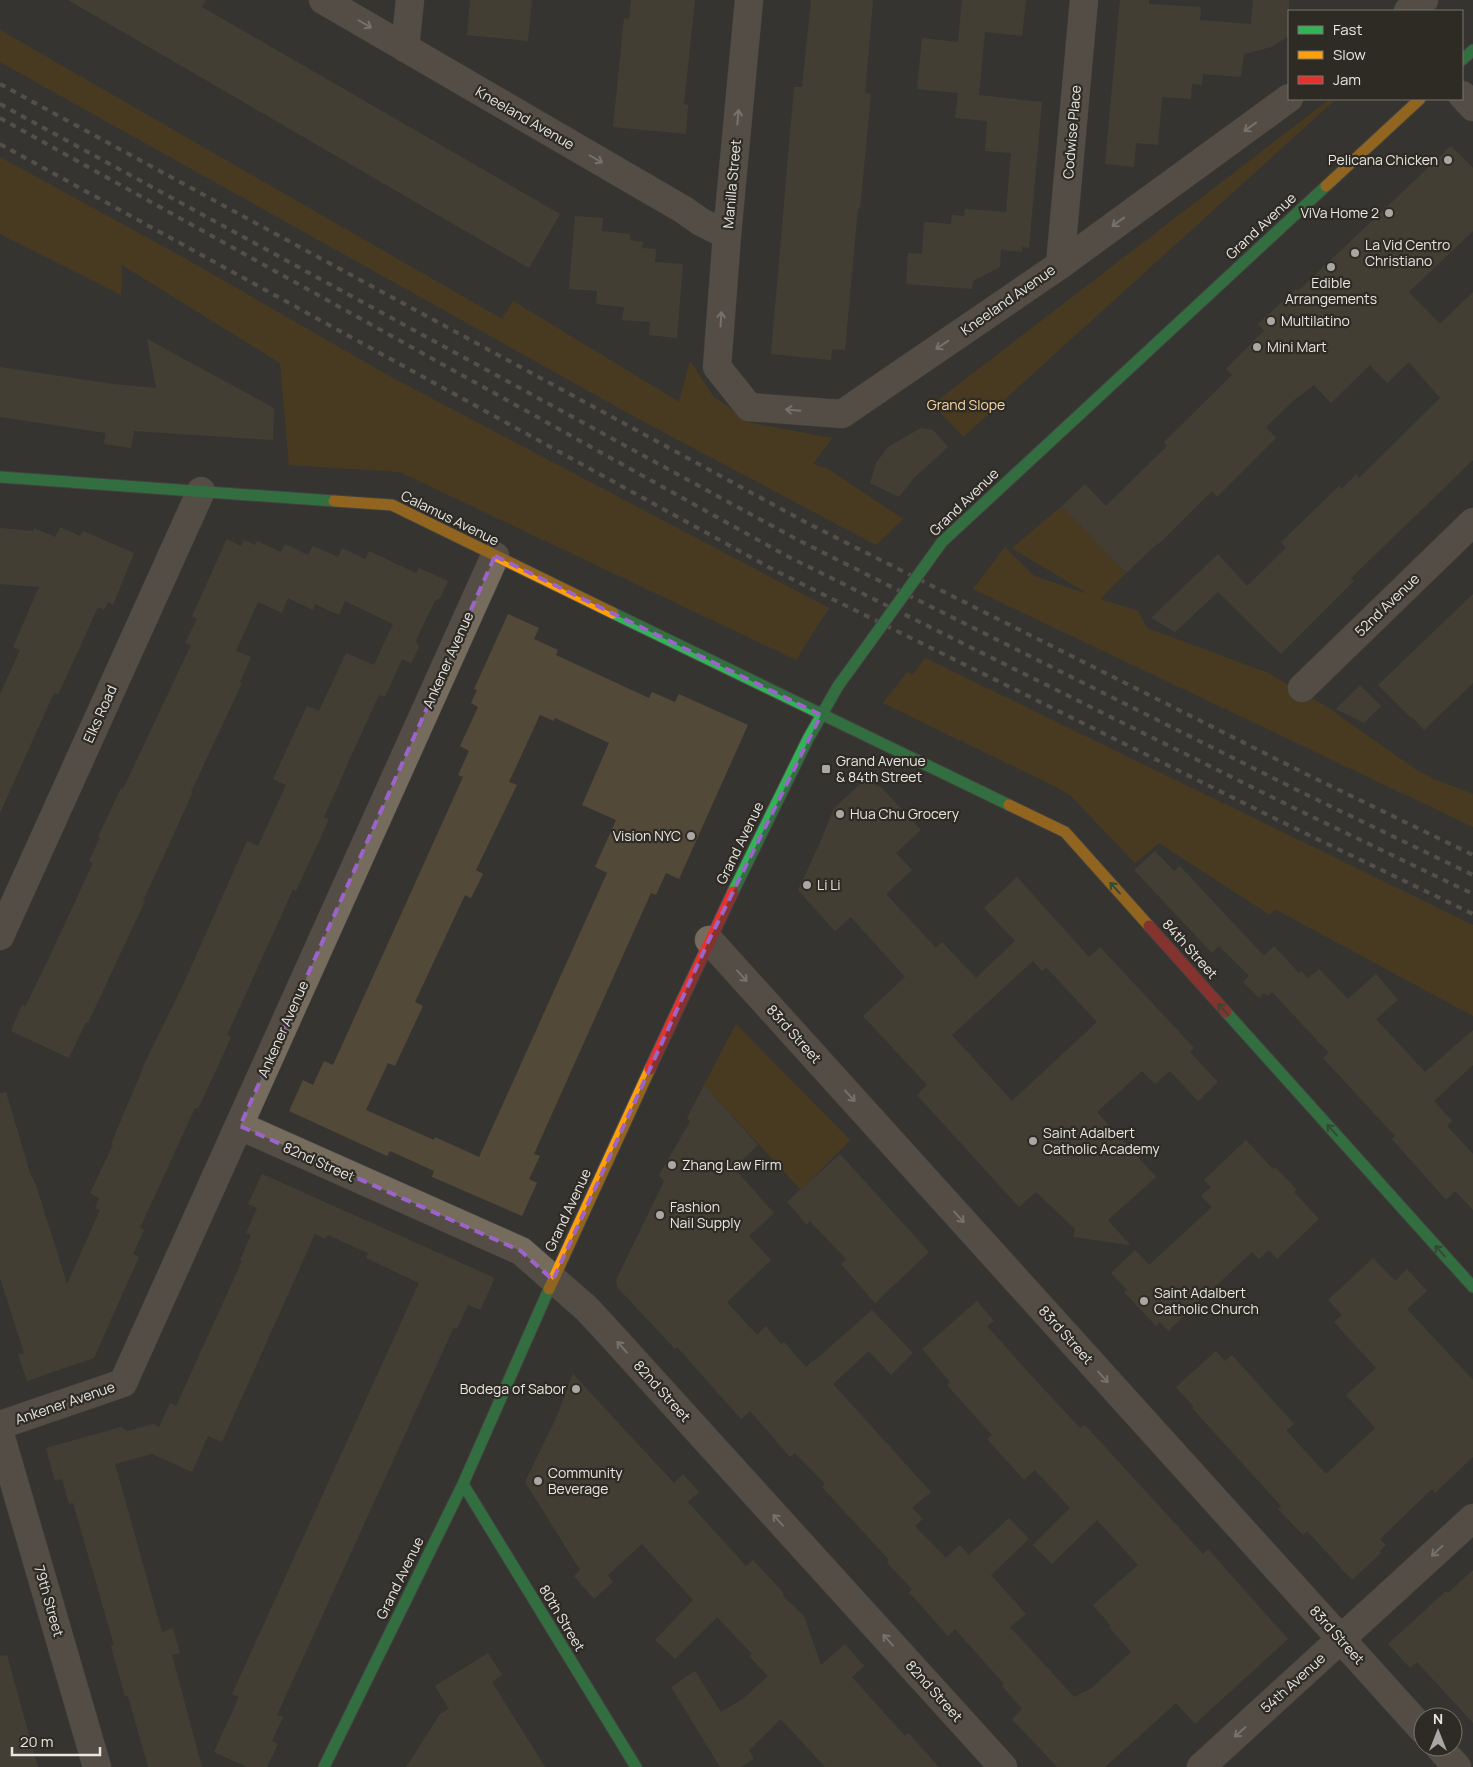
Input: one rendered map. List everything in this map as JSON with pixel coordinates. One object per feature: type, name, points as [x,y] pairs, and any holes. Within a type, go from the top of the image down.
[{"type":"street","name":"Kneeland Avenue","points":[[323,0],[676,205],[701,222],[727,235]]},
{"type":"street","points":[[405,48],[410,0]]},
{"type":"street","name":"Manilla Street","points":[[717,367],[727,235],[749,0]]},
{"type":"street","name":"Codwise Place","points":[[1060,265],[1084,0]]},
{"type":"street","points":[[1409,10],[1424,0]]},
{"type":"street","points":[[1463,59],[1473,50]]},
{"type":"street","points":[[1463,96],[1473,107]]},
{"type":"street","name":"Kneeland Avenue","points":[[717,367],[749,407],[842,414],[1060,265],[1288,99]]},
{"type":"street","name":"Grand Avenue","points":[[324,1767],[463,1484],[553,1280],[709,940],[821,716],[849,671],[942,542],[1419,100]]},
{"type":"street","name":"Calamus Avenue","points":[[0,477],[392,505],[821,716]]},
{"type":"street","name":"Elks Road","points":[[0,936],[200,491]]},
{"type":"street","name":"52nd Avenue","points":[[1302,688],[1473,522]]},
{"type":"street","name":"Ankener Avenue","points":[[0,1425],[123,1384],[495,556]]},
{"type":"street","name":"84th Street","points":[[821,716],[1065,832],[1473,1287]]},
{"type":"street","name":"83rd Street","points":[[709,940],[1413,1719]]},
{"type":"street","name":"82nd Street","points":[[240,1126],[520,1251],[586,1308],[602,1325],[1003,1767]]},
{"type":"street","name":"79th Street","points":[[0,1434],[97,1767]]},
{"type":"street","name":"80th Street","points":[[463,1484],[636,1767]]},
{"type":"street","name":"54th Avenue","points":[[1201,1767],[1473,1518]]},
{"type":"street","points":[[1448,1757],[1457,1767]]},
{"type":"highlighted area","points":[[495,556],[821,715],[709,940],[553,1280],[521,1251],[240,1126]]},
{"type":"green space","points":[[0,30],[502,319],[513,301],[679,402],[690,361],[713,396],[751,423],[832,438],[813,464],[828,469],[903,519],[876,545],[635,417],[0,62]]},
{"type":"green space","name":"Grand Slope","points":[[1329,100],[1335,100],[963,437],[933,404]]},
{"type":"green space","points":[[0,157],[186,259],[391,377],[829,608],[796,660],[400,472],[289,465],[280,363],[122,265],[121,295],[0,234]]},
{"type":"green space","points":[[1062,506],[1126,573],[1100,599],[1138,611],[1147,628],[1268,673],[1327,707],[1415,769],[1434,779],[1473,794],[1473,827],[973,589],[1005,547],[1034,576],[1090,595],[1012,548]]},
{"type":"green space","points":[[925,658],[1473,925],[1473,1016],[1275,909],[1270,915],[1159,843],[1135,863],[1071,796],[883,703],[907,672],[913,675]]},
{"type":"green space","points":[[736,1024],[850,1140],[801,1190],[704,1085]]},
{"type":"building","points":[[68,0],[206,0],[202,7],[560,214],[529,268]]},
{"type":"building","points":[[470,0],[532,0],[528,41],[467,35]]},
{"type":"building","points":[[631,0],[695,0],[684,104],[688,105],[686,134],[613,127],[624,18],[629,19]]},
{"type":"building","points":[[811,0],[873,0],[865,93],[871,94],[845,350],[832,349],[831,360],[771,354],[794,87],[802,87]]},
{"type":"building","points":[[962,0],[1026,0],[1022,36],[985,32],[979,95],[969,94],[1042,102],[1029,248],[1022,247],[1022,252],[1001,250],[1000,267],[973,281],[972,289],[906,284],[908,253],[922,254],[924,222],[951,224],[952,215],[964,216],[965,209],[1006,212],[1011,153],[985,151],[987,121],[955,118],[958,93],[917,89],[922,38],[958,42]]},
{"type":"building","points":[[1120,0],[1149,0],[1149,4],[1201,7],[1200,20],[1251,24],[1253,0],[1289,0],[1288,37],[1271,47],[1244,54],[1241,77],[1203,74],[1202,85],[1192,84],[1191,99],[1162,97],[1158,145],[1136,143],[1134,167],[1105,164]]},
{"type":"building","points":[[1451,146],[1473,168],[1473,231],[1409,292],[1440,324],[1473,292],[1473,460],[1351,578],[1354,581],[1281,654],[1218,592],[1175,632],[1151,618],[1218,554],[1247,586],[1286,548],[1281,542],[1339,486],[1342,489],[1356,474],[1359,478],[1440,398],[1409,362],[1387,383],[1370,365],[1331,403],[1314,385],[1293,401],[1266,427],[1276,438],[1217,497],[1212,491],[1159,544],[1126,573],[1062,506],[1085,484],[1106,506],[1167,446],[1164,442],[1232,375],[1226,369],[1264,331],[1258,324],[1296,289],[1298,291]]},
{"type":"building","points":[[575,216],[603,218],[602,231],[630,234],[630,240],[643,242],[642,248],[656,249],[655,262],[683,264],[677,338],[649,335],[650,322],[622,320],[624,307],[596,304],[597,291],[569,289]]},
{"type":"building","points":[[147,339],[274,408],[273,440],[134,431],[131,448],[104,444],[106,433],[0,417],[0,367],[113,384],[156,388]]},
{"type":"building","points":[[921,428],[933,430],[948,447],[914,478],[899,497],[870,483],[876,463],[888,447]]},
{"type":"building","points":[[60,527],[80,536],[83,531],[134,553],[113,605],[108,602],[104,610],[98,607],[58,695],[54,693],[0,813],[0,694],[20,650],[13,647],[39,587],[0,584],[0,528],[33,531],[34,528],[55,537]]},
{"type":"building","points":[[227,539],[241,546],[244,540],[255,545],[257,541],[281,552],[285,544],[308,555],[313,546],[338,557],[342,548],[365,559],[369,551],[416,573],[419,568],[448,581],[423,625],[416,641],[419,647],[411,663],[402,659],[385,697],[379,695],[357,743],[324,817],[329,819],[296,891],[293,889],[227,1035],[231,1037],[198,1109],[195,1108],[140,1228],[144,1230],[133,1254],[139,1257],[94,1358],[27,1381],[18,1354],[24,1353],[0,1278],[0,1093],[6,1092],[30,1173],[36,1185],[67,1284],[100,1210],[95,1208],[99,1198],[90,1193],[113,1145],[111,1144],[148,1056],[183,985],[247,841],[258,846],[286,785],[273,779],[307,706],[319,711],[346,653],[374,665],[393,624],[345,601],[339,615],[315,604],[313,610],[288,598],[282,613],[258,602],[236,651],[251,657],[240,682],[242,683],[191,792],[193,792],[143,901],[145,901],[88,1023],[86,1022],[69,1058],[11,1031],[22,1005],[25,1007],[48,960],[93,863],[89,861],[100,837],[98,837],[121,788],[123,789],[191,645],[185,643],[197,619],[192,616]]},
{"type":"building","points":[[1473,594],[1473,683],[1424,730],[1378,685]]},
{"type":"building","points":[[508,614],[539,628],[534,639],[558,650],[556,655],[649,698],[652,692],[675,702],[679,694],[748,725],[679,879],[666,873],[656,895],[651,893],[534,1154],[540,1156],[529,1179],[537,1183],[522,1216],[432,1177],[434,1171],[390,1151],[387,1156],[289,1111],[303,1080],[313,1085],[324,1061],[333,1065],[463,777],[458,775],[469,751],[460,746],[478,707],[471,703],[477,690],[474,689]],"holes":[[[540,715],[554,721],[555,718],[609,743],[582,805],[616,820],[595,867],[607,873],[479,1157],[435,1137],[434,1140],[366,1110],[388,1063],[395,1066],[423,1006],[415,1002],[465,895],[471,898],[483,874],[476,870],[517,785],[509,782]]]},
{"type":"building","points":[[1360,685],[1381,706],[1364,723],[1336,709]]},
{"type":"building","points":[[865,780],[881,787],[921,830],[896,853],[912,870],[886,894],[936,948],[942,942],[976,978],[1015,941],[984,908],[1017,877],[1089,957],[1100,947],[1194,1048],[1190,1052],[1218,1082],[1198,1101],[1170,1071],[1155,1084],[1142,1071],[1097,1112],[1156,1177],[1108,1220],[1130,1245],[1073,1237],[1075,1229],[1036,1192],[1019,1207],[917,1095],[927,1085],[863,1016],[905,977],[851,917],[835,931],[798,890],[834,808]],"holes":[[[1033,961],[1042,971],[1046,967],[1097,1022],[1012,1101],[952,1035]]]},
{"type":"building","points":[[1155,851],[1174,871],[1180,866],[1264,956],[1274,946],[1299,973],[1301,971],[1308,978],[1319,969],[1348,999],[1376,974],[1398,1000],[1376,1019],[1425,1072],[1473,1030],[1473,1065],[1434,1101],[1452,1121],[1447,1126],[1473,1154],[1473,1210],[1455,1191],[1446,1200],[1392,1139],[1395,1136],[1323,1058],[1329,1053],[1272,992],[1268,996],[1264,993],[1259,998],[1243,982],[1249,976],[1219,946],[1212,953],[1134,870]]},
{"type":"building","points":[[704,1085],[758,1145],[734,1168],[774,1213],[749,1236],[771,1260],[727,1302],[757,1335],[766,1326],[781,1344],[784,1342],[806,1367],[872,1310],[913,1353],[891,1375],[869,1351],[833,1384],[931,1492],[912,1508],[923,1519],[915,1526],[946,1558],[960,1545],[969,1555],[1009,1518],[1029,1539],[991,1575],[1026,1614],[1010,1627],[1074,1697],[1092,1688],[1131,1652],[1093,1605],[1138,1565],[1097,1520],[1052,1564],[1033,1545],[1070,1508],[1035,1470],[1024,1480],[987,1439],[992,1435],[947,1385],[950,1382],[922,1349],[977,1301],[994,1321],[987,1326],[1028,1372],[1080,1428],[1085,1425],[1203,1554],[1208,1549],[1288,1639],[1195,1724],[1176,1703],[1105,1767],[1057,1767],[1012,1719],[1022,1709],[1002,1686],[1004,1684],[955,1629],[948,1636],[909,1592],[912,1589],[887,1563],[889,1560],[822,1487],[825,1484],[795,1453],[790,1457],[750,1411],[741,1419],[677,1347],[675,1349],[617,1287],[616,1280],[664,1181],[659,1175],[690,1122],[687,1118]]},
{"type":"building","points":[[1246,1140],[1273,1169],[1275,1167],[1297,1190],[1294,1192],[1319,1219],[1277,1259],[1269,1250],[1259,1259],[1252,1252],[1168,1331],[1160,1322],[1156,1326],[1124,1292],[1127,1290],[1111,1273],[1135,1250],[1149,1265],[1212,1207],[1201,1196],[1211,1187],[1204,1180]]},
{"type":"building","points":[[840,1154],[929,1252],[875,1303],[841,1264],[846,1259],[810,1221],[807,1225],[787,1202]]},
{"type":"building","points":[[262,1174],[495,1278],[480,1310],[468,1305],[457,1329],[454,1327],[277,1715],[283,1717],[272,1741],[278,1744],[267,1767],[247,1767],[214,1752],[239,1697],[232,1694],[419,1283],[366,1258],[368,1253],[328,1235],[325,1239],[315,1234],[222,1442],[208,1436],[192,1472],[152,1454],[115,1464],[162,1632],[173,1628],[180,1653],[172,1655],[202,1767],[148,1767],[128,1696],[125,1697],[111,1646],[114,1645],[73,1503],[69,1504],[62,1479],[55,1481],[46,1448],[121,1427],[127,1431],[153,1424],[159,1427],[170,1403],[176,1406],[242,1261],[240,1260],[251,1235],[246,1233],[257,1208],[248,1204]]},
{"type":"building","points":[[1373,1258],[1395,1281],[1407,1269],[1427,1291],[1407,1309],[1473,1380],[1473,1457],[1435,1493],[1432,1489],[1380,1539],[1386,1545],[1380,1551],[1381,1553],[1352,1580],[1307,1531],[1303,1535],[1278,1509],[1281,1506],[1192,1408],[1194,1407],[1176,1387],[1216,1351],[1225,1361],[1232,1355],[1294,1424],[1286,1430],[1326,1474],[1375,1428],[1346,1395],[1376,1368],[1334,1322],[1342,1315],[1328,1300]]},
{"type":"building","points":[[573,1374],[674,1483],[683,1474],[699,1492],[688,1502],[746,1566],[753,1560],[782,1591],[784,1597],[804,1616],[821,1665],[845,1644],[864,1666],[852,1677],[905,1736],[908,1733],[939,1767],[825,1767],[781,1719],[749,1750],[754,1759],[741,1767],[720,1767],[671,1687],[695,1671],[721,1712],[744,1698],[768,1676],[749,1656],[752,1654],[717,1617],[675,1659],[655,1640],[693,1600],[642,1544],[608,1575],[613,1582],[594,1599],[574,1576],[580,1570],[525,1482],[556,1418]]},
{"type":"building","points":[[1473,1570],[1473,1723],[1463,1712],[1463,1707],[1458,1707],[1417,1662],[1410,1668],[1388,1644],[1446,1591],[1448,1593]]},
{"type":"building","points":[[488,1653],[502,1675],[492,1682],[545,1767],[406,1767],[440,1714],[449,1709],[435,1686]]},
{"type":"building","points":[[7,1655],[38,1767],[0,1767],[0,1656]]},
{"type":"railway","points":[[0,84],[807,523],[1310,776],[1473,855]]},
{"type":"railway","points":[[0,104],[796,539],[1303,793],[1473,875]]},
{"type":"railway","points":[[0,118],[785,555],[1296,809],[1473,894]]},
{"type":"railway","points":[[0,144],[774,570],[1288,825],[1473,914]]},
{"type":"traffic: fast","points":[[1463,59],[1473,50]]},
{"type":"traffic: fast","points":[[942,542],[1326,186]]},
{"type":"traffic: fast","points":[[0,477],[334,501]]},
{"type":"traffic: fast","points":[[849,671],[942,542]]},
{"type":"traffic: fast","points":[[613,613],[1009,805]]},
{"type":"traffic: fast","points":[[733,892],[808,739],[838,686],[849,671]]},
{"type":"traffic: fast","points":[[1226,1012],[1473,1287]]},
{"type":"traffic: fast","points":[[324,1767],[463,1484],[549,1289]]},
{"type":"traffic: fast","points":[[463,1484],[636,1767]]},
{"type":"traffic: slow","points":[[1326,186],[1419,100]]},
{"type":"traffic: slow","points":[[334,501],[392,505],[613,613]]},
{"type":"traffic: slow","points":[[1009,805],[1065,832],[1149,926]]},
{"type":"traffic: slow","points":[[549,1289],[650,1069]]},
{"type":"traffic: jam","points":[[650,1069],[733,892]]},
{"type":"traffic: jam","points":[[1149,926],[1226,1012]]},
{"type":"place","name":"Pelicana Chicken","points":[[1448,160]]},
{"type":"place","name":"ViVa Home 2","points":[[1389,213]]},
{"type":"place","name":"La Vid Centro Christiano","points":[[1355,253]]},
{"type":"place","name":"Edible Arrangements","points":[[1331,267]]},
{"type":"place","name":"Multilatino","points":[[1271,321]]},
{"type":"place","name":"Mini Mart","points":[[1257,347]]},
{"type":"place","name":"Grand Avenue & 84th Street","points":[[826,769]]},
{"type":"place","name":"Hua Chu Grocery","points":[[840,814]]},
{"type":"place","name":"Vision NYC","points":[[691,836]]},
{"type":"place","name":"Li Li","points":[[807,885]]},
{"type":"place","name":"Saint Adalbert Catholic Academy","points":[[1033,1141]]},
{"type":"place","name":"Zhang Law Firm","points":[[672,1165]]},
{"type":"place","name":"Fashion Nail Supply","points":[[660,1215]]},
{"type":"place","name":"Saint Adalbert Catholic Church","points":[[1144,1301]]},
{"type":"place","name":"Bodega of Sabor","points":[[576,1389]]},
{"type":"place","name":"Community Beverage","points":[[538,1481]]}]
